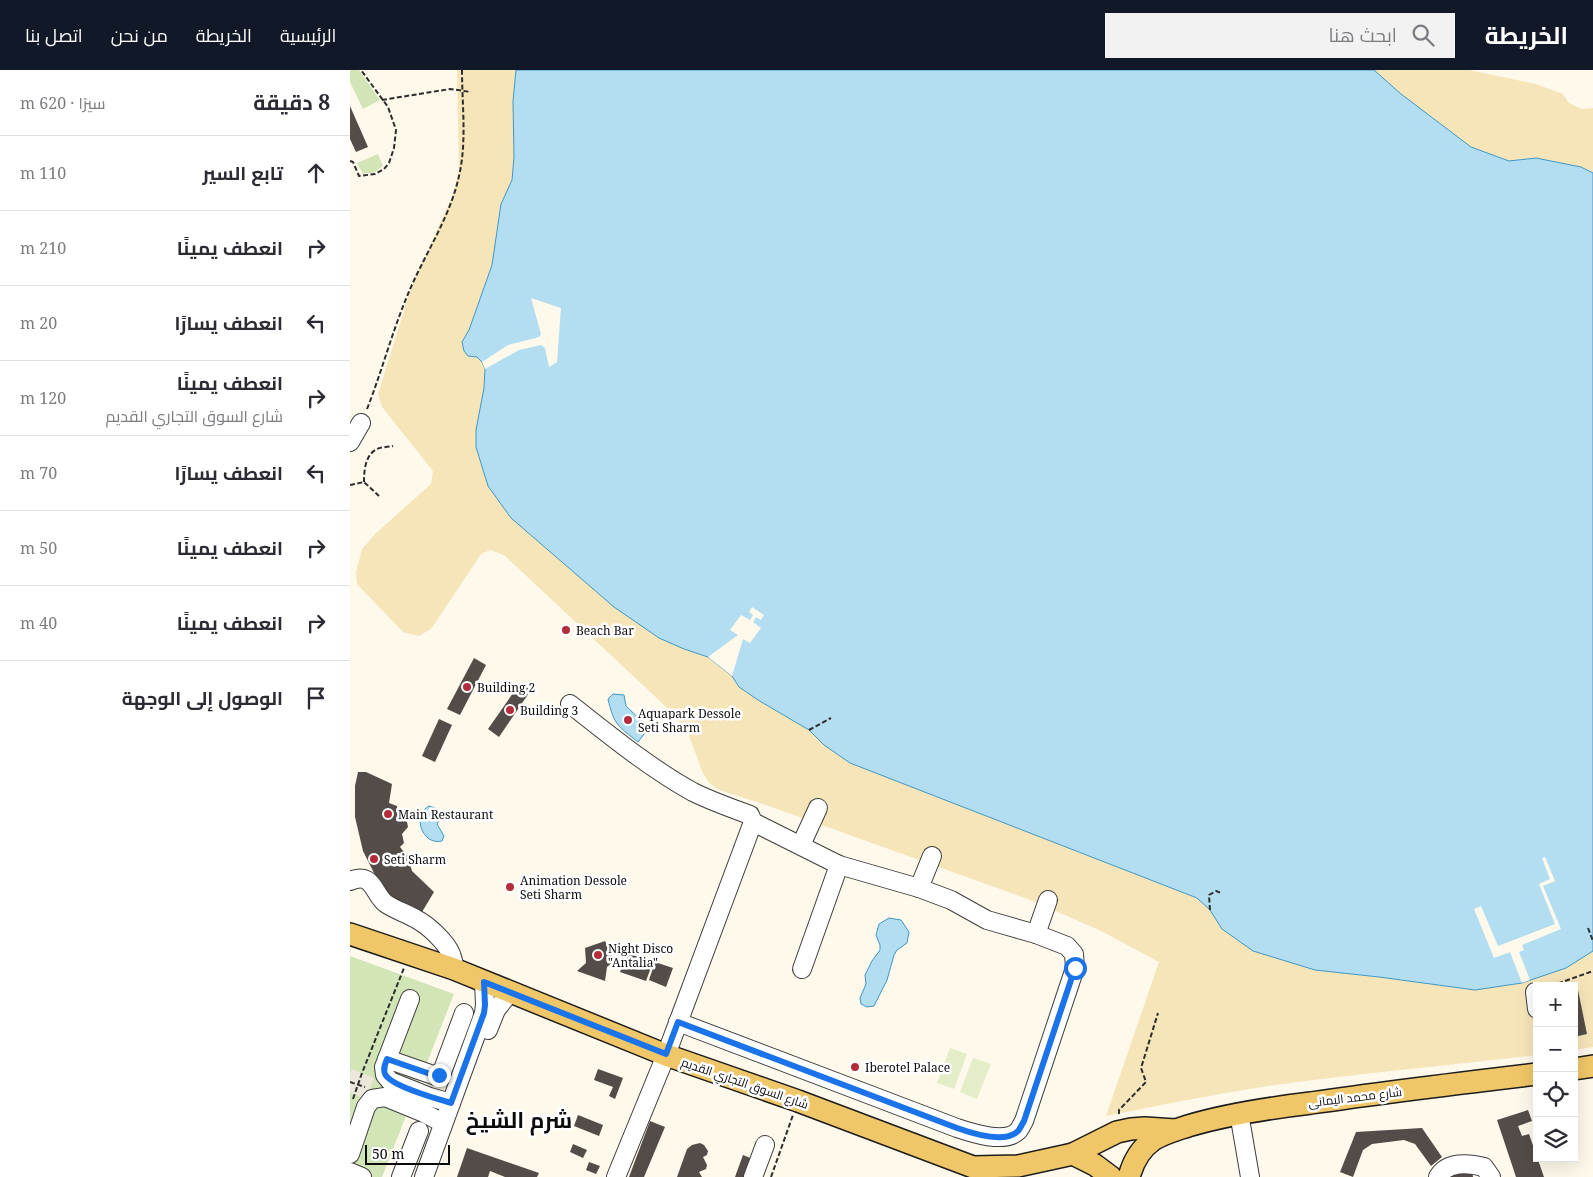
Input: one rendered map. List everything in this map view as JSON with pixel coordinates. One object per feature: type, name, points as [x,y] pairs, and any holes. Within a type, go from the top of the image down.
[{"type":"main road","name":"شارع السوق التجاري القديم","points":[[350,934],[454,970],[666,1054],[798,1101],[975,1172],[1018,1166],[1073,1154]]},
{"type":"main road","points":[[1578,1068],[1593,1066]]},
{"type":"main road","name":"شارع محمد اليمانى","points":[[1129,1177],[1135,1159],[1141,1150],[1153,1140],[1175,1130],[1209,1120],[1239,1113],[1533,1075]]},
{"type":"main road","name":"شارع محمد اليمانى","points":[[1073,1154],[1117,1132],[1145,1128],[1175,1130]]},
{"type":"main road","points":[[1073,1154],[1095,1165],[1111,1177]]},
{"type":"street","points":[[350,442],[361,423]]},
{"type":"street","points":[[570,704],[668,777],[694,792],[750,815],[753,822],[839,865],[919,888],[951,900],[987,920],[1036,934],[1070,948],[1074,954],[1075,968],[1024,1121],[1017,1132],[1009,1135],[997,1137],[977,1135],[678,1022]]},
{"type":"street","points":[[802,845],[818,808]]},
{"type":"street","points":[[616,1177],[666,1054],[753,822]]},
{"type":"street","points":[[919,888],[932,856]]},
{"type":"street","points":[[802,969],[839,865]]},
{"type":"street","points":[[350,881],[360,879],[367,881],[384,902],[425,925],[449,949],[453,958],[454,970]]},
{"type":"street","points":[[1036,934],[1048,900]]},
{"type":"street","points":[[424,1177],[484,1013],[484,982]]},
{"type":"street","points":[[435,1177],[472,1081],[493,1016],[501,1002],[510,992]]},
{"type":"street","points":[[387,1089],[384,1067],[410,999]]},
{"type":"street","points":[[387,1059],[436,1076],[439,1075],[442,1072],[464,1013]]},
{"type":"street","points":[[387,1089],[427,1105],[451,1103]]},
{"type":"street","points":[[350,1154],[366,1107],[372,1099],[387,1089]]},
{"type":"street","points":[[427,1105],[443,1123]]},
{"type":"street","points":[[1239,1113],[1250,1177]]},
{"type":"street","points":[[401,1177],[419,1131]]},
{"type":"street","points":[[753,1177],[765,1145]]},
{"type":"street","points":[[1438,1177],[1445,1169],[1455,1164],[1484,1167],[1491,1177]]},
{"type":"street","points":[[350,1172],[362,1177]]},
{"type":"path","points":[[350,161],[353,162],[359,176],[375,174],[384,169],[389,163],[394,148],[396,130],[388,107],[361,70]]},
{"type":"path","points":[[361,423],[407,296],[444,220],[456,190],[462,158],[462,70]]},
{"type":"path","points":[[382,100],[450,89],[471,92]]},
{"type":"path","points":[[379,496],[364,482],[364,469],[376,449],[393,446]]},
{"type":"path","points":[[350,485],[364,482]]},
{"type":"path","points":[[809,730],[830,718]]},
{"type":"path","points":[[1210,910],[1209,895],[1216,891],[1221,893]]},
{"type":"path","points":[[1588,928],[1593,941]]},
{"type":"path","points":[[352,1102],[409,955]]},
{"type":"path","points":[[1562,982],[1593,971]]},
{"type":"path","points":[[1117,1132],[1118,1110],[1146,1082],[1141,1068],[1158,1013]]},
{"type":"path","points":[[350,1082],[358,1085]]},
{"type":"path","points":[[771,1177],[798,1101]]},
{"type":"green space","points":[[350,70],[359,70],[380,100],[363,109],[350,82]]},
{"type":"green space","points":[[378,154],[383,166],[375,172],[363,174],[357,163]]},
{"type":"green space","points":[[350,956],[454,994],[382,1177],[350,1177]]},
{"type":"green space","points":[[950,1048],[967,1054],[954,1089],[937,1083]]},
{"type":"green space","points":[[973,1058],[991,1064],[977,1099],[960,1092]]},
{"type":"sand","points":[[457,70],[516,70],[513,101],[514,157],[512,180],[501,204],[492,265],[469,331],[462,342],[482,362],[485,369],[484,388],[476,430],[476,447],[488,486],[511,518],[614,607],[659,638],[708,657],[732,676],[739,687],[809,730],[824,745],[850,763],[1197,898],[1210,910],[1223,929],[1315,970],[1379,977],[1522,983],[1566,968],[1593,951],[1593,1047],[1578,1049],[1578,982],[1533,982],[1533,1055],[1295,1082],[1214,1095],[1106,1116],[1159,962],[1099,930],[1028,899],[719,790],[709,783],[702,771],[687,730],[662,703],[504,555],[490,550],[481,554],[431,629],[419,636],[403,632],[357,584],[356,572],[362,549],[375,534],[431,484],[433,471],[382,407],[378,394],[411,288],[452,197],[459,171]]},
{"type":"sand","points":[[1374,70],[1469,70],[1536,84],[1563,94],[1569,103],[1582,109],[1593,108],[1593,173],[1581,167],[1536,158],[1509,161],[1471,147],[1401,94]]},
{"type":"shaded area","points":[[352,1069],[374,1078],[366,1099],[350,1093],[350,1074]]},
{"type":"water","points":[[516,70],[1374,70],[1401,94],[1471,147],[1509,161],[1536,158],[1581,167],[1593,173],[1593,951],[1566,968],[1522,983],[1475,990],[1315,970],[1253,951],[1222,929],[1210,910],[1197,898],[850,763],[824,745],[809,730],[739,687],[732,676],[708,657],[659,638],[614,607],[511,518],[488,486],[476,447],[476,430],[484,388],[485,369],[477,357],[468,356],[464,351],[462,342],[469,330],[492,265],[501,204],[512,180],[514,157],[513,101]]},
{"type":"water","name":"Aquapark Dessole Seti Sharm","points":[[613,694],[624,695],[626,706],[649,728],[638,742],[621,728],[615,720],[608,699]]},
{"type":"water","points":[[429,806],[437,809],[440,814],[441,817],[437,824],[444,836],[442,841],[429,839],[422,829],[420,823],[421,816]]},
{"type":"water","points":[[889,918],[901,920],[909,932],[907,943],[897,950],[894,955],[887,980],[874,1006],[867,1007],[861,1004],[860,998],[866,984],[865,975],[880,950],[876,935],[879,924]]},
{"type":"pier","points":[[531,298],[561,308],[557,362],[549,367],[545,348],[541,345],[519,350],[485,369],[482,362],[508,345],[539,337],[541,334]]},
{"type":"pier","points":[[752,607],[764,615],[761,620],[756,617],[753,622],[761,628],[750,643],[743,639],[732,676],[708,657],[738,635],[730,630],[741,615],[750,620],[753,615],[749,612]]},
{"type":"pier","points":[[1545,857],[1555,881],[1543,886],[1561,929],[1522,945],[1524,950],[1519,952],[1530,980],[1522,983],[1510,952],[1494,958],[1474,909],[1481,906],[1498,946],[1555,924],[1539,884],[1550,879],[1542,858]]},
{"type":"building","points":[[350,106],[368,147],[356,152],[350,139]]},
{"type":"building","name":"Building 2","points":[[474,658],[486,665],[460,715],[447,709]]},
{"type":"building","name":"Building 3","points":[[520,683],[531,690],[499,737],[488,729]]},
{"type":"building","points":[[439,719],[452,725],[435,762],[422,756]]},
{"type":"building","points":[[358,772],[366,772],[392,784],[389,803],[397,806],[398,816],[403,817],[408,827],[402,834],[404,843],[400,847],[408,857],[412,871],[434,892],[419,917],[390,900],[380,885],[363,851],[355,817],[355,786]]},
{"type":"building","name":"Night Disco \"Antalia\"","points":[[605,941],[614,961],[607,967],[605,981],[577,971],[586,963],[585,948]]},
{"type":"building","points":[[627,953],[653,962],[646,981],[620,972]]},
{"type":"building","points":[[655,962],[673,968],[666,987],[649,980]]},
{"type":"building","points":[[1578,990],[1587,1034],[1578,1036]]},
{"type":"building","points":[[598,1069],[623,1078],[615,1099],[609,1096],[613,1087],[594,1080]]},
{"type":"building","points":[[1528,1110],[1532,1121],[1518,1126],[1522,1136],[1529,1134],[1533,1145],[1533,1162],[1539,1162],[1544,1177],[1516,1177],[1497,1120]]},
{"type":"building","points":[[578,1115],[603,1125],[599,1136],[574,1126]]},
{"type":"building","points":[[650,1121],[665,1127],[644,1177],[629,1177]]},
{"type":"building","points":[[1422,1128],[1442,1157],[1431,1166],[1415,1144],[1404,1140],[1372,1144],[1363,1150],[1353,1177],[1340,1172],[1356,1132]]},
{"type":"building","points":[[700,1143],[708,1151],[707,1155],[703,1157],[707,1165],[706,1169],[699,1172],[702,1177],[677,1177],[687,1149],[692,1145]]},
{"type":"building","points":[[573,1144],[587,1150],[583,1158],[570,1152]]},
{"type":"building","points":[[467,1148],[539,1173],[537,1177],[505,1177],[490,1171],[488,1177],[457,1177]]},
{"type":"building","points":[[743,1155],[755,1160],[748,1177],[735,1177]]},
{"type":"building","points":[[589,1162],[600,1166],[596,1174],[586,1170]]},
{"type":"building","points":[[1472,1168],[1473,1177],[1450,1177],[1449,1172]]},
{"type":"place","name":"Beach Bar","points":[[566,630]]},
{"type":"place","name":"Building 2","points":[[467,687]]},
{"type":"place","name":"Building 3","points":[[510,710]]},
{"type":"place","name":"Aquapark Dessole Seti Sharm","points":[[628,720]]},
{"type":"place","name":"Main Restaurant","points":[[388,814]]},
{"type":"place","name":"Seti Sharm","points":[[374,859]]},
{"type":"place","name":"Animation Dessole Seti Sharm","points":[[510,887]]},
{"type":"place","name":"Night Disco \"Antalia\"","points":[[598,955]]},
{"type":"place","name":"Iberotel Palace","points":[[855,1067]]},
{"type":"district","name":"شرم الشيخ","points":[[519,1119]]},
{"type":"route","points":[[439,1075],[436,1076],[387,1059],[384,1067],[385,1074],[390,1081],[451,1103],[484,1013],[484,982],[666,1054],[678,1022],[977,1135],[997,1137],[1009,1135],[1017,1132],[1024,1121],[1075,968]]}]
